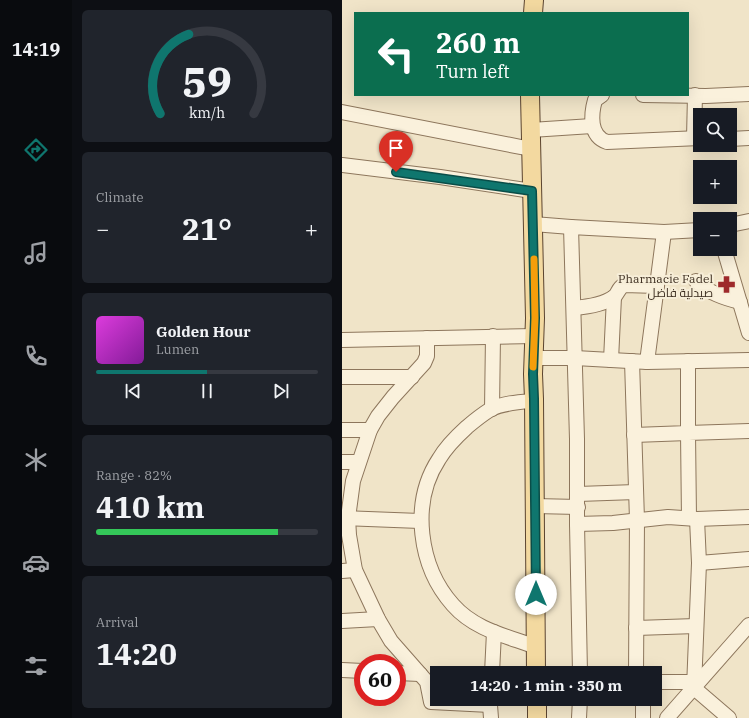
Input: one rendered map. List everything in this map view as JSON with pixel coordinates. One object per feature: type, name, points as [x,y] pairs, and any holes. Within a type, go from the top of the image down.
[{"type":"main road","points":[[533,12],[534,0]]},
{"type":"main road","points":[[530,96],[533,224],[536,666]]},
{"type":"main road","points":[[537,706],[537,718]]},
{"type":"street","points":[[689,96],[749,94]]},
{"type":"street","points":[[601,96],[595,100],[592,126],[602,140],[607,142],[693,138]]},
{"type":"street","points":[[695,96],[696,108]]},
{"type":"street","points":[[342,112],[531,149]]},
{"type":"street","points":[[531,130],[592,126]]},
{"type":"street","points":[[737,139],[749,138]]},
{"type":"street","points":[[342,165],[440,177],[532,191]]},
{"type":"street","points":[[737,224],[749,221]]},
{"type":"street","points":[[533,224],[664,232],[693,230]]},
{"type":"street","points":[[572,227],[580,666]]},
{"type":"street","points":[[647,362],[664,232]]},
{"type":"street","points":[[726,256],[749,333]]},
{"type":"street","points":[[696,281],[709,291],[740,302]]},
{"type":"street","points":[[574,308],[607,301],[614,297],[624,285],[657,286]]},
{"type":"street","points":[[611,360],[614,297]]},
{"type":"street","points":[[492,409],[493,336]]},
{"type":"street","points":[[342,340],[534,336]]},
{"type":"street","points":[[427,338],[427,356],[424,363],[378,416],[370,430],[358,462],[345,518],[349,535],[349,570],[391,641],[427,682],[431,702],[491,707]]},
{"type":"street","points":[[533,358],[575,358],[647,362],[749,360]]},
{"type":"street","points":[[632,361],[637,520],[636,666]]},
{"type":"street","points":[[688,361],[688,433],[693,518],[699,563],[694,685]]},
{"type":"street","points":[[342,377],[412,377]]},
{"type":"street","points":[[534,399],[506,404],[492,409],[472,423],[454,439],[438,459],[424,498],[420,521],[424,548],[430,566],[439,585],[453,605],[472,622],[510,639],[536,647]]},
{"type":"street","points":[[342,430],[370,430]]},
{"type":"street","points":[[634,435],[749,431]]},
{"type":"street","points":[[342,462],[358,462]]},
{"type":"street","points":[[535,506],[636,492]]},
{"type":"street","points":[[577,524],[668,517],[749,517]]},
{"type":"street","points":[[345,518],[420,521]]},
{"type":"street","points":[[699,563],[749,559]]},
{"type":"street","points":[[342,621],[378,619]]},
{"type":"street","points":[[667,718],[694,685],[749,625]]},
{"type":"street","points":[[636,628],[696,626]]},
{"type":"street","points":[[492,666],[494,632]]},
{"type":"street","points":[[342,670],[354,671]]},
{"type":"street","points":[[406,673],[420,674]]},
{"type":"street","points":[[662,683],[694,685],[729,718]]},
{"type":"street","points":[[579,718],[580,706]]},
{"type":"street","points":[[643,706],[643,718]]},
{"type":"slow traffic","points":[[533,367],[535,318],[534,259]]},
{"type":"place","name":"Pharmacie Fadel صيدلية فاضل","points":[[726,285]]},
{"type":"route","points":[[396,172],[532,191],[535,318],[533,374],[536,594]]}]
